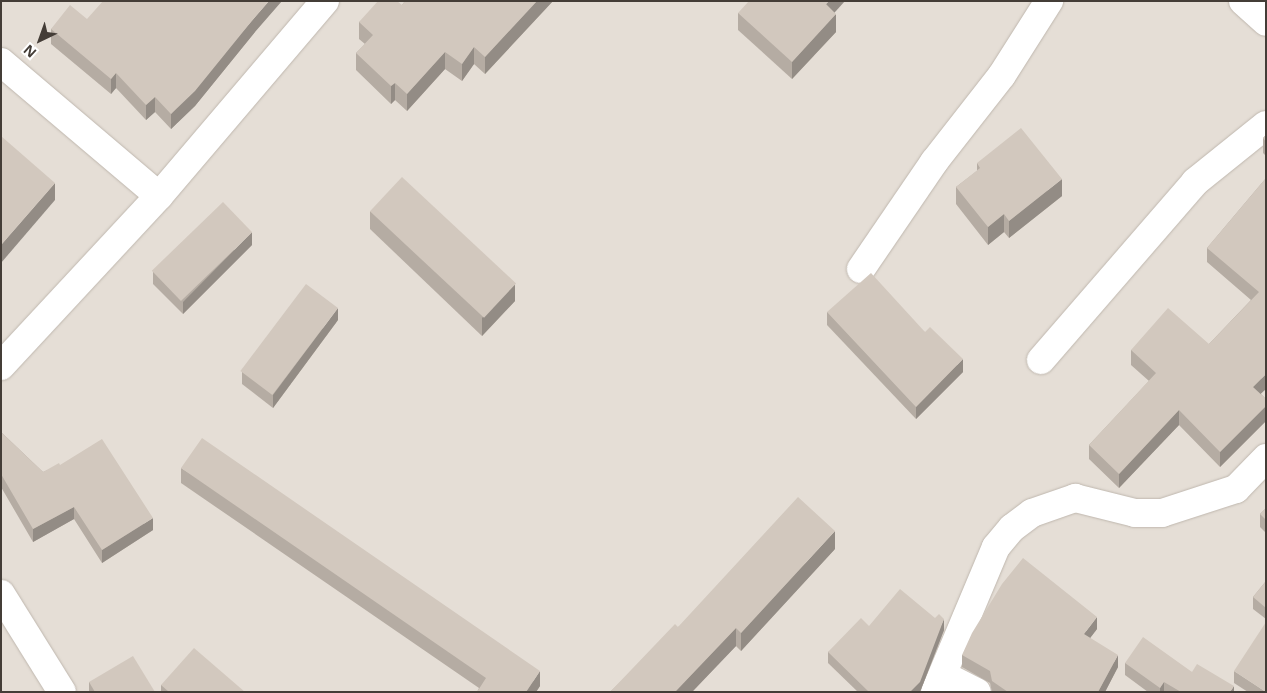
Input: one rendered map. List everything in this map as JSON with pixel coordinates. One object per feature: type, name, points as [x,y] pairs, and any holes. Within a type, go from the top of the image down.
[{"type":"street","points":[[1,366],[159,196],[325,1]]},
{"type":"street","points":[[862,269],[934,162],[1002,75],[1049,1]]},
{"type":"street","points":[[1244,1],[1266,22]]},
{"type":"street","points":[[1,62],[159,196]]},
{"type":"street","points":[[1042,360],[1195,182],[1266,125]]},
{"type":"street","points":[[977,692],[939,683],[996,547],[1012,528],[1032,513],[1075,498],[1135,513],[1162,513],[1236,489],[1266,458]]},
{"type":"street","points":[[1,594],[62,692]]},
{"type":"shaded area","points":[[1,1],[1266,1],[1266,692],[1,692]]},
{"type":"building","points":[[103,1],[269,1],[195,91],[171,114],[155,97],[146,105],[116,73],[111,79],[51,29],[70,5],[87,19]]},
{"type":"building","points":[[378,1],[397,1],[402,5],[405,1],[537,1],[485,57],[474,47],[462,64],[445,52],[407,94],[395,83],[391,86],[356,53],[373,35],[359,22]]},
{"type":"building","points":[[749,1],[829,1],[826,4],[836,14],[792,62],[738,13]]},
{"type":"building","points":[[1021,128],[1062,179],[1009,221],[1004,214],[988,227],[956,187],[980,168],[977,163]]},
{"type":"building","points":[[1,136],[55,183],[1,245]]},
{"type":"building","points":[[402,177],[516,283],[484,318],[370,211]]},
{"type":"building","points":[[1266,178],[1266,374],[1253,387],[1266,399],[1266,406],[1220,452],[1179,410],[1119,474],[1089,445],[1156,373],[1131,350],[1168,308],[1209,344],[1259,292],[1207,248]]},
{"type":"building","points":[[223,202],[252,232],[181,301],[152,271]]},
{"type":"building","points":[[871,273],[925,332],[930,327],[963,359],[916,407],[827,312]]},
{"type":"building","points":[[306,284],[338,308],[272,395],[240,371]]},
{"type":"building","points":[[1,432],[43,472],[59,463],[60,465],[102,439],[153,518],[102,550],[74,507],[33,529],[1,474]]},
{"type":"building","points":[[202,438],[540,671],[526,692],[477,692],[486,678],[181,468]]},
{"type":"building","points":[[798,497],[835,531],[741,633],[736,628],[675,692],[610,692],[675,624],[678,627]]},
{"type":"building","points":[[1266,508],[1266,520],[1260,514]]},
{"type":"building","points":[[1023,558],[1097,617],[1084,634],[1118,655],[1098,692],[1008,692],[992,681],[990,671],[962,655],[972,633],[1002,584]]},
{"type":"building","points":[[1266,581],[1266,608],[1253,597]]},
{"type":"building","points":[[900,589],[935,618],[939,614],[944,619],[920,682],[910,692],[869,692],[828,652],[861,618],[869,626]]},
{"type":"building","points":[[1266,622],[1266,692],[1234,671]]},
{"type":"building","points":[[1143,637],[1192,672],[1197,664],[1234,686],[1230,692],[1181,692],[1164,682],[1160,688],[1125,663]]},
{"type":"building","points":[[194,648],[245,692],[169,692],[161,685]]},
{"type":"building","points":[[133,656],[155,692],[95,692],[89,682]]}]
